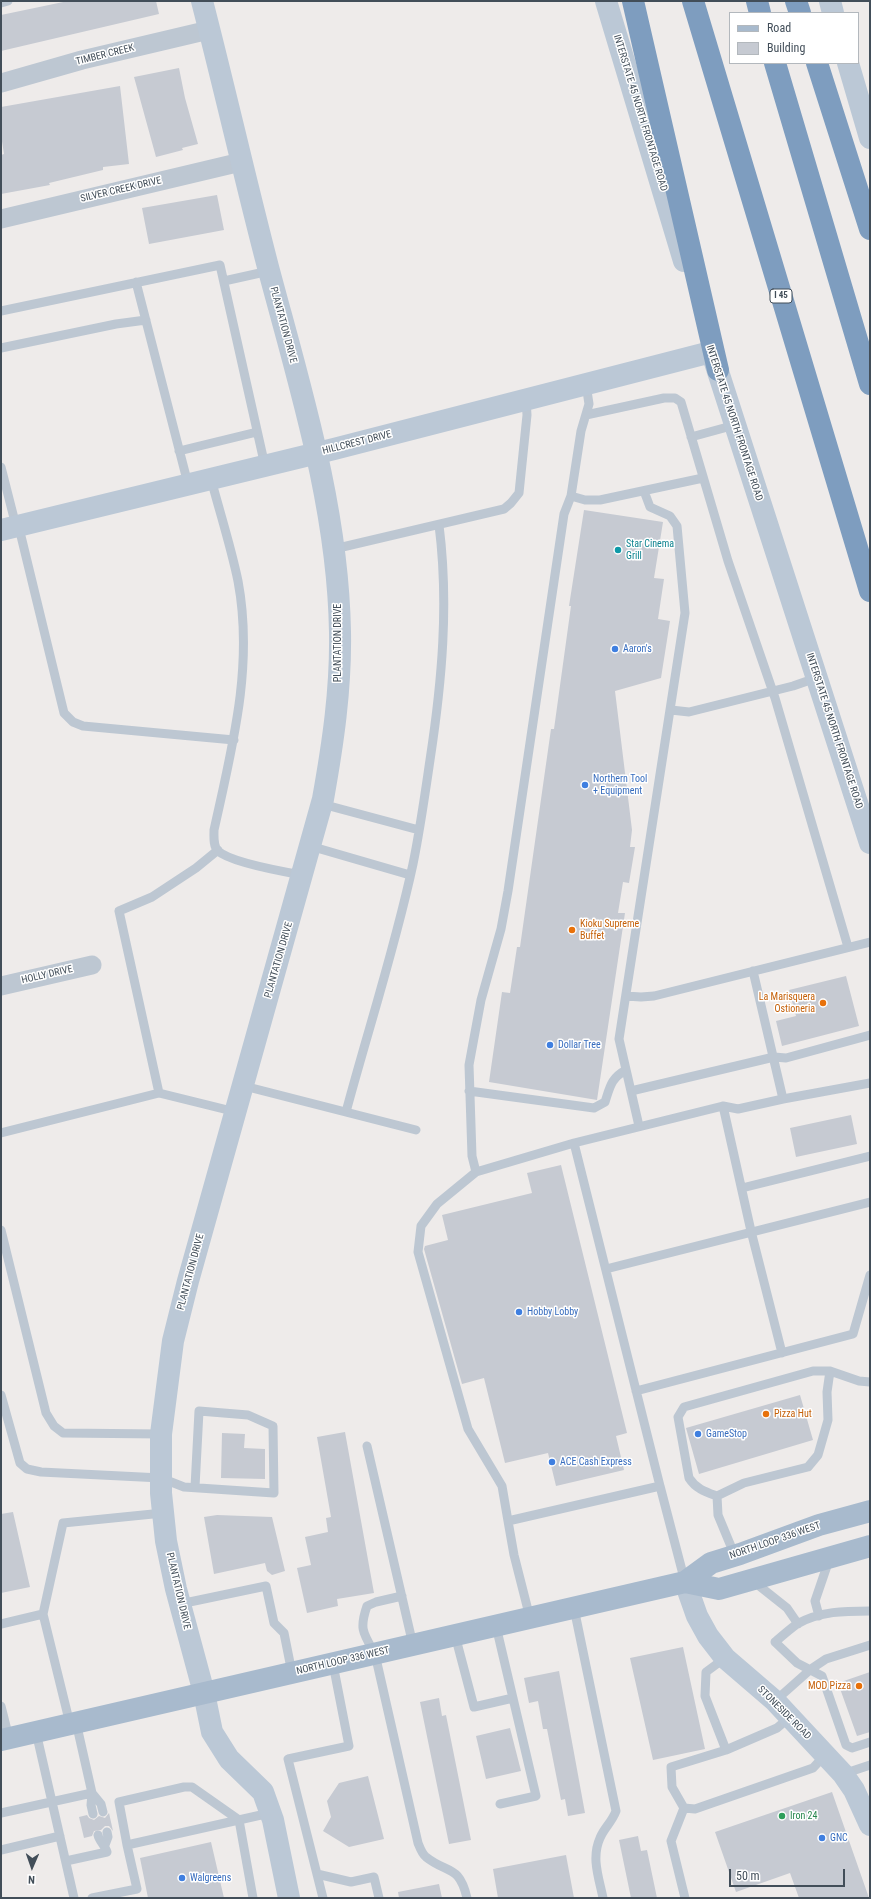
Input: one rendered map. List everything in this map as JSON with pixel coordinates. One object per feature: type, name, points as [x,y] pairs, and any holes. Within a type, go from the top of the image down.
[{"type":"highway","points":[[633,1],[714,361]]},
{"type":"highway","name":"I 45","points":[[693,1],[870,591]]},
{"type":"highway","points":[[757,1],[760,12]]},
{"type":"highway","points":[[796,1],[800,12]]},
{"type":"highway","points":[[775,64],[870,384]]},
{"type":"highway","points":[[816,64],[870,230]]},
{"type":"main road","name":"NORTH LOOP 336 WEST","points":[[5,1739],[685,1582],[711,1563],[736,1556],[819,1525],[870,1511]]},
{"type":"main road","name":"NORTH LOOP 336 WEST","points":[[685,1582],[719,1589],[870,1546]]},
{"type":"street","name":"PLANTATION DRIVE","points":[[202,1],[241,162],[316,453],[330,520],[340,632],[339,686],[335,737],[322,804],[188,1281],[173,1341],[161,1434],[161,1478],[166,1541],[180,1604],[204,1693],[212,1732],[228,1759],[263,1792],[270,1813],[290,1898]]},
{"type":"street","name":"INTERSTATE 45 NORTH FRONTAGE ROAD","points":[[606,1],[714,361],[870,843]]},
{"type":"street","points":[[830,1],[833,12]]},
{"type":"street","name":"TIMBER CREEK","points":[[1,83],[82,60],[209,30]]},
{"type":"street","points":[[848,64],[870,138]]},
{"type":"street","name":"SILVER CREEK DRIVE","points":[[1,219],[241,162]]},
{"type":"street","name":"HILLCREST DRIVE","points":[[8,528],[264,466],[586,384],[714,361]]},
{"type":"street","name":"HOLLY DRIVE","points":[[1,986],[92,965]]},
{"type":"street","points":[[844,1518],[870,1500]]},
{"type":"street","points":[[838,1556],[870,1556]]},
{"type":"street","name":"STONESIDE ROAD","points":[[685,1582],[697,1616],[708,1636],[725,1658],[775,1701],[843,1774],[854,1790],[870,1825]]},
{"type":"lane","points":[[1,3],[8,1]]},
{"type":"lane","points":[[1,311],[220,265],[264,466]]},
{"type":"lane","points":[[224,281],[269,271]]},
{"type":"lane","points":[[136,282],[188,484]]},
{"type":"lane","points":[[1,348],[116,324],[146,320]]},
{"type":"lane","points":[[476,1172],[472,1156],[469,1065],[480,1007],[501,929],[508,891],[564,514],[570,496],[581,431],[589,404],[586,384]]},
{"type":"lane","points":[[586,415],[664,398],[675,398],[681,402],[728,561],[773,691],[848,947]]},
{"type":"lane","points":[[333,549],[504,509],[511,503],[518,493],[527,415],[526,399]]},
{"type":"lane","points":[[691,436],[735,425]]},
{"type":"lane","points":[[179,451],[257,432]]},
{"type":"lane","points":[[1,467],[8,528],[21,536],[64,713],[73,722],[83,726],[234,740]]},
{"type":"lane","points":[[211,478],[238,581],[242,614],[244,653],[241,701],[214,830],[214,842],[218,850],[229,856],[263,867],[302,875]]},
{"type":"lane","points":[[570,496],[585,500],[600,500],[703,478]]},
{"type":"lane","points":[[639,1126],[619,1039],[685,613],[677,526],[670,516],[650,507],[644,491]]},
{"type":"lane","points":[[346,1112],[410,875],[419,830],[440,698],[445,632],[442,550],[439,525]]},
{"type":"lane","points":[[671,710],[689,712],[773,691],[816,678]]},
{"type":"lane","points":[[322,804],[419,830]]},
{"type":"lane","points":[[310,846],[410,875]]},
{"type":"lane","points":[[159,1093],[119,911],[152,897],[196,868],[218,850]]},
{"type":"lane","points":[[626,996],[654,996],[870,942]]},
{"type":"lane","points":[[753,971],[783,1099]]},
{"type":"lane","points":[[631,1091],[774,1057],[786,1058],[870,1035]]},
{"type":"lane","points":[[469,1091],[594,1108],[605,1102],[613,1080],[617,1075],[626,1070]]},
{"type":"lane","points":[[530,1618],[514,1555],[502,1486],[468,1429],[418,1252],[422,1226],[437,1204],[476,1172],[574,1143],[723,1106],[738,1109],[870,1083]]},
{"type":"lane","points":[[244,1086],[416,1130]]},
{"type":"lane","points":[[1,1133],[159,1093],[236,1112]]},
{"type":"lane","points":[[723,1106],[751,1231],[782,1354]]},
{"type":"lane","points":[[574,1143],[685,1582]]},
{"type":"lane","points":[[742,1188],[870,1156]]},
{"type":"lane","points":[[606,1269],[870,1202]]},
{"type":"lane","points":[[1,1230],[46,1413],[54,1426],[63,1433],[161,1434]]},
{"type":"lane","points":[[636,1391],[782,1354],[853,1334],[870,1275]]},
{"type":"lane","points":[[830,1371],[827,1392],[828,1420],[818,1455],[808,1467],[744,1483],[717,1496],[693,1485],[689,1478],[678,1417],[684,1406],[813,1371],[830,1371],[859,1381],[870,1382]]},
{"type":"lane","points":[[1,1395],[20,1463],[27,1468],[42,1472],[161,1478],[184,1487],[274,1493],[273,1426],[248,1415],[199,1411],[195,1487]]},
{"type":"lane","points":[[368,1446],[413,1645]]},
{"type":"lane","points":[[508,1521],[660,1486]]},
{"type":"lane","points":[[717,1496],[718,1515],[736,1556]]},
{"type":"lane","points":[[93,1814],[91,1806],[92,1793],[43,1614],[63,1523],[163,1513]]},
{"type":"lane","points":[[819,1616],[815,1600],[838,1556]]},
{"type":"lane","points":[[751,1580],[787,1608],[798,1624]]},
{"type":"lane","points":[[180,1604],[266,1586],[274,1623],[284,1633],[292,1673]]},
{"type":"lane","points":[[402,1596],[376,1602],[368,1606],[362,1622],[364,1635],[375,1654],[418,1843],[424,1856],[457,1874],[467,1898]]},
{"type":"lane","points":[[574,1608],[616,1811],[613,1820],[600,1838],[595,1857],[602,1898]]},
{"type":"lane","points":[[870,1611],[836,1611],[819,1616],[798,1624],[775,1642],[797,1663],[822,1676],[846,1745],[852,1748],[870,1742]]},
{"type":"lane","points":[[1,1624],[43,1614]]},
{"type":"lane","points":[[496,1626],[536,1796],[500,1804]]},
{"type":"lane","points":[[455,1635],[474,1707],[513,1698]]},
{"type":"lane","points":[[775,1701],[811,1669],[826,1659],[870,1645]]},
{"type":"lane","points":[[725,1658],[706,1672],[705,1696],[726,1750]]},
{"type":"lane","points":[[323,1898],[288,1759],[349,1746],[333,1664]]},
{"type":"lane","points":[[1,1706],[5,1739]]},
{"type":"lane","points":[[684,1808],[672,1787],[671,1768],[726,1750],[777,1728],[790,1717]]},
{"type":"lane","points":[[36,1732],[74,1898]]},
{"type":"lane","points":[[684,1808],[695,1809],[813,1768],[825,1755]]},
{"type":"lane","points":[[843,1774],[870,1765]]},
{"type":"lane","points":[[92,1898],[119,1895],[137,1889],[127,1845],[120,1802],[184,1787],[192,1788],[239,1820],[253,1898]]},
{"type":"lane","points":[[1,1813],[92,1793]]},
{"type":"lane","points":[[92,1793],[101,1804],[103,1812]]},
{"type":"lane","points":[[684,1808],[671,1841],[685,1898]]},
{"type":"lane","points":[[127,1845],[270,1813]]},
{"type":"lane","points":[[106,1848],[108,1837],[107,1832]]},
{"type":"lane","points":[[98,1835],[106,1848]]},
{"type":"lane","points":[[1,1850],[60,1836]]},
{"type":"lane","points":[[66,1861],[106,1848]]},
{"type":"lane","points":[[317,1874],[351,1882],[374,1877],[379,1898]]},
{"type":"building","points":[[68,1],[156,1],[159,14],[1,51],[1,15]]},
{"type":"building","points":[[179,68],[185,98],[198,144],[182,148],[183,150],[156,157],[134,77]]},
{"type":"building","points":[[120,86],[129,164],[103,167],[103,170],[49,183],[50,185],[1,194],[1,155],[4,154],[1,135],[1,107]]},
{"type":"building","points":[[217,195],[224,230],[149,244],[142,208]]},
{"type":"building","points":[[584,510],[663,522],[654,578],[664,579],[658,619],[670,621],[661,678],[615,691],[632,830],[630,847],[635,847],[629,883],[623,882],[618,913],[625,913],[597,1100],[489,1082],[502,992],[510,993],[517,947],[520,947],[551,729],[554,729],[571,606],[569,606]]},
{"type":"building","name":"La Marisquera Ostioneria","points":[[846,976],[859,1026],[782,1046],[776,1021],[796,1016],[789,990]]},
{"type":"building","points":[[851,1115],[857,1144],[796,1157],[790,1128]]},
{"type":"building","name":"Hobby Lobby","points":[[561,1165],[627,1433],[616,1436],[624,1470],[556,1486],[548,1453],[505,1463],[484,1378],[462,1384],[424,1249],[425,1246],[448,1240],[442,1215],[532,1193],[527,1173]]},
{"type":"building","points":[[800,1395],[813,1440],[699,1474],[686,1428]]},
{"type":"building","points":[[345,1432],[374,1593],[337,1599],[338,1606],[307,1613],[297,1568],[311,1565],[305,1537],[328,1532],[326,1518],[331,1517],[317,1437]]},
{"type":"building","points":[[222,1433],[245,1434],[244,1448],[265,1449],[265,1479],[221,1478]]},
{"type":"building","points":[[13,1512],[30,1587],[1,1593],[1,1514]]},
{"type":"building","points":[[217,1515],[272,1517],[285,1571],[272,1575],[267,1571],[265,1563],[214,1574],[204,1517]]},
{"type":"building","points":[[683,1647],[705,1749],[653,1760],[630,1658]]},
{"type":"building","points":[[559,1671],[585,1813],[568,1816],[565,1799],[561,1800],[547,1729],[543,1729],[538,1701],[529,1703],[524,1678]]},
{"type":"building","points":[[870,1672],[870,1732],[857,1736],[838,1683]]},
{"type":"building","points":[[439,1698],[442,1716],[446,1715],[471,1840],[449,1844],[420,1702]]},
{"type":"building","points":[[510,1728],[521,1771],[486,1779],[476,1736]]},
{"type":"building","points":[[368,1776],[384,1839],[349,1847],[323,1831],[331,1817],[327,1801],[339,1783]]},
{"type":"building","points":[[832,1792],[869,1898],[799,1898],[790,1873],[736,1892],[715,1832]]},
{"type":"building","points":[[109,1813],[113,1831],[109,1826],[105,1826],[101,1830],[94,1831],[92,1836],[84,1838],[79,1817],[87,1815],[89,1818],[94,1820],[99,1816],[105,1818]]},
{"type":"building","points":[[638,1836],[641,1851],[647,1850],[657,1898],[631,1898],[619,1840]]},
{"type":"building","name":"Walgreens","points":[[211,1842],[224,1898],[148,1898],[140,1858]]},
{"type":"building","points":[[566,1855],[574,1898],[498,1898],[493,1869]]},
{"type":"building","points":[[439,1884],[442,1898],[399,1898],[398,1892]]},
{"type":"place","name":"Star Cinema Grill","points":[[618,550]]},
{"type":"place","name":"Aaron's","points":[[615,649]]},
{"type":"place","name":"Northern Tool + Equipment","points":[[585,785]]},
{"type":"place","name":"Kioku Supreme Buffet","points":[[572,930]]},
{"type":"place","name":"La Marisquera Ostioneria","points":[[823,1003]]},
{"type":"place","name":"Dollar Tree","points":[[550,1045]]},
{"type":"place","name":"Hobby Lobby","points":[[519,1312]]},
{"type":"place","name":"Pizza Hut","points":[[766,1414]]},
{"type":"place","name":"GameStop","points":[[698,1434]]},
{"type":"place","name":"ACE Cash Express","points":[[552,1462]]},
{"type":"place","name":"MOD Pizza","points":[[859,1686]]},
{"type":"place","name":"Iron 24","points":[[782,1816]]},
{"type":"place","name":"GNC","points":[[822,1838]]},
{"type":"place","name":"Walgreens","points":[[182,1878]]}]
